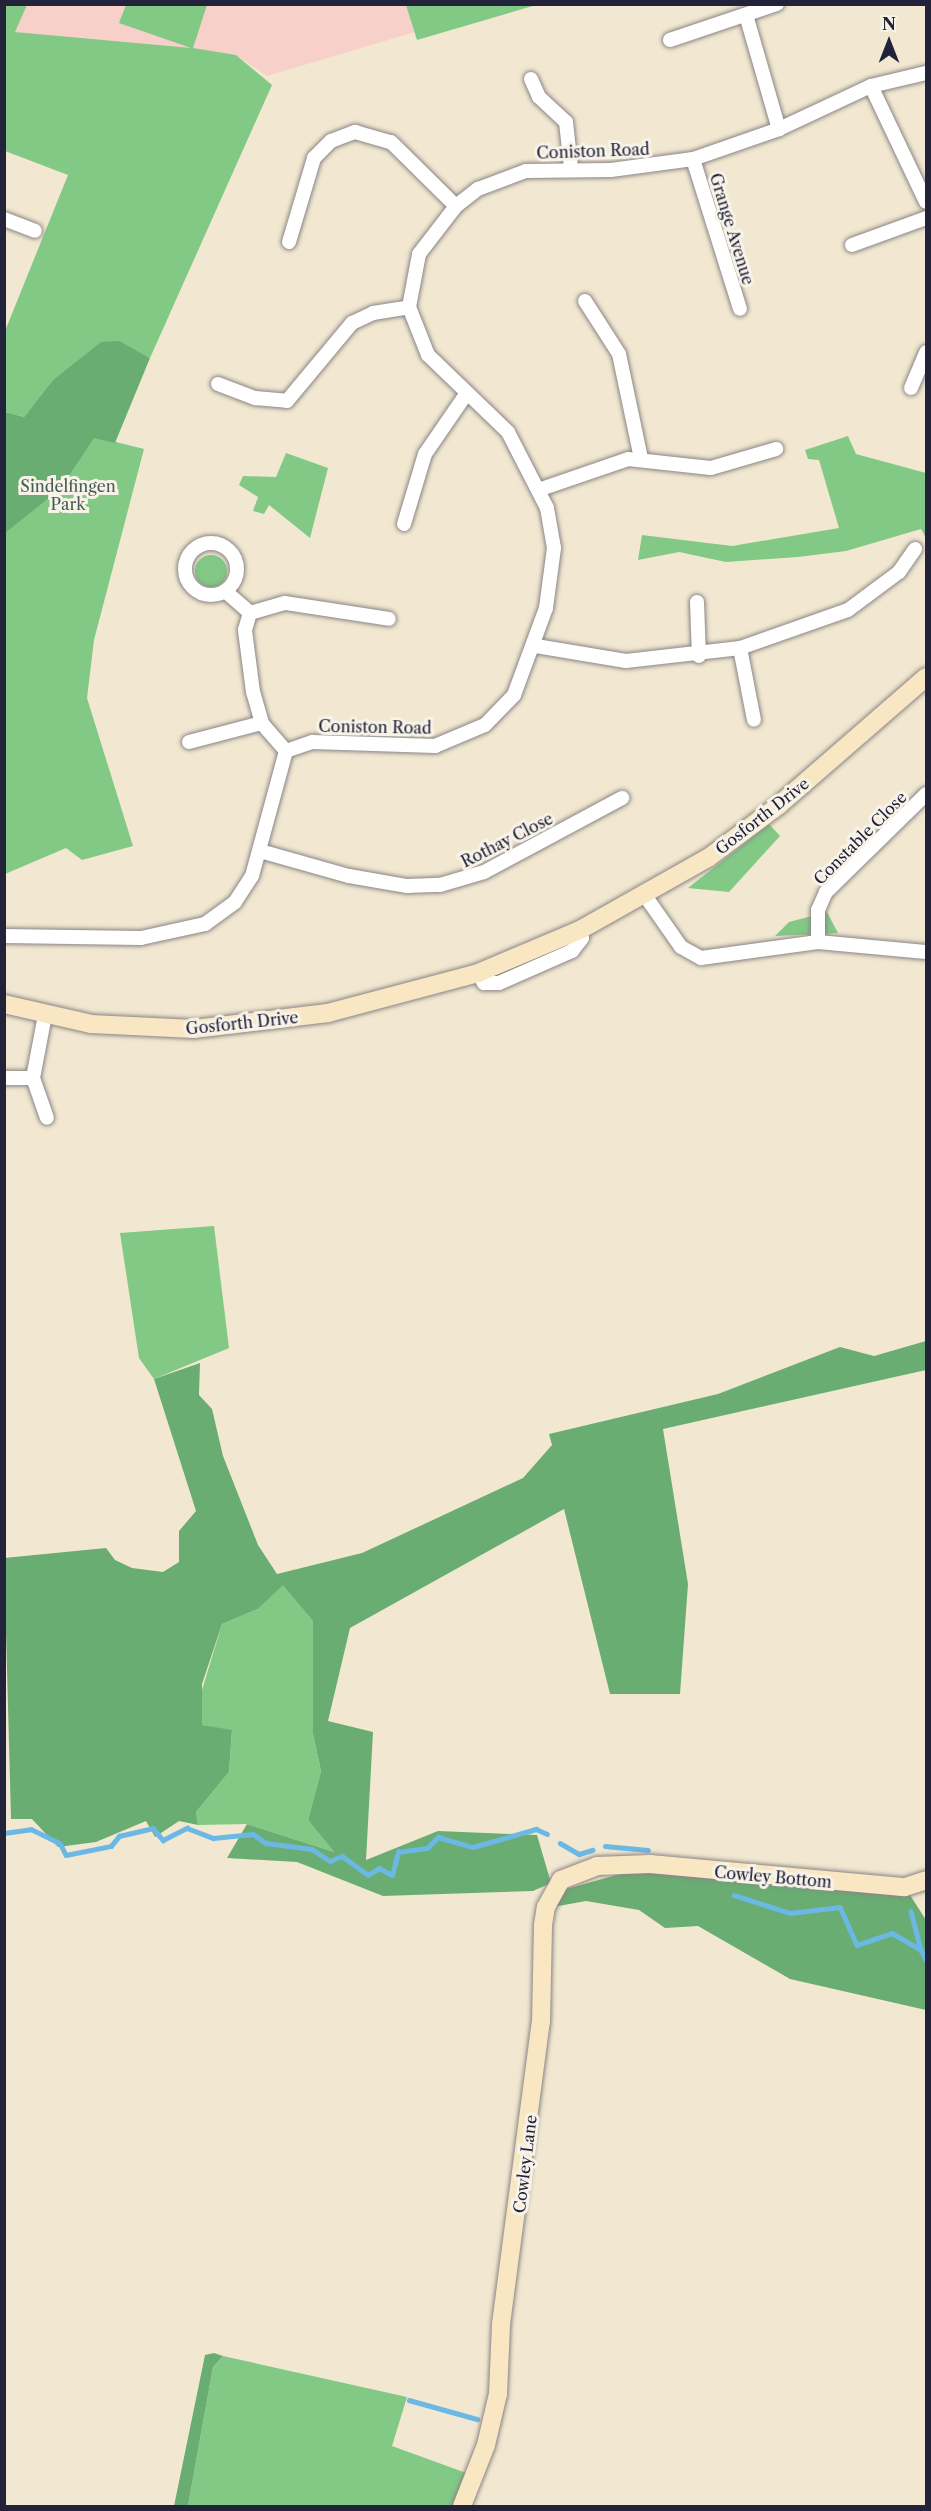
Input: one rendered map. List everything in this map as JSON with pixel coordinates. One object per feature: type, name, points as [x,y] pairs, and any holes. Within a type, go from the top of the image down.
[{"type":"street","points":[[670,40],[777,4]]},
{"type":"street","points":[[746,15],[779,129]]},
{"type":"street","name":"Coniston Road","points":[[286,751],[312,742],[435,746],[468,735],[514,695],[536,646],[554,548],[541,489],[508,432],[428,355],[409,307],[419,254],[456,206],[502,178],[572,168],[611,170],[693,159],[779,129],[871,86],[927,73]]},
{"type":"street","points":[[531,80],[539,97],[566,122],[572,168]]},
{"type":"street","points":[[871,86],[927,202]]},
{"type":"street","points":[[289,242],[314,158],[331,141],[349,134],[391,142],[456,206]]},
{"type":"street","name":"Grange Avenue","points":[[693,159],[740,309]]},
{"type":"street","points":[[852,245],[927,218]]},
{"type":"street","points":[[4,219],[35,231]]},
{"type":"street","points":[[585,301],[608,329],[618,354],[641,458]]},
{"type":"street","points":[[218,384],[255,398],[287,401],[352,324],[373,313],[409,307]]},
{"type":"street","points":[[911,388],[927,352]]},
{"type":"street","points":[[404,524],[424,454],[467,393]]},
{"type":"street","points":[[541,489],[641,458],[711,468],[776,449]]},
{"type":"street","points":[[536,646],[626,661],[699,656],[740,648],[848,610],[899,572],[915,549]]},
{"type":"street","points":[[225,591],[250,613]]},
{"type":"street","points":[[697,602],[699,656]]},
{"type":"street","points":[[250,613],[285,603],[389,619]]},
{"type":"street","points":[[4,936],[141,939],[189,931],[235,902],[260,851],[286,751],[261,723],[245,652],[250,613]]},
{"type":"street","points":[[740,648],[754,720]]},
{"type":"street","name":"Gosforth Drive","points":[[4,1004],[45,1015],[147,1030],[238,1025],[328,1012],[478,973],[580,930],[646,897],[779,805],[927,677]]},
{"type":"street","points":[[189,742],[261,723]]},
{"type":"street","name":"Constable Close","points":[[818,942],[818,910],[826,892],[927,794]]},
{"type":"street","name":"Rothay Close","points":[[260,851],[349,876],[407,886],[440,885],[484,872],[622,798]]},
{"type":"street","points":[[646,897],[681,946],[701,958],[818,942],[927,952]]},
{"type":"street","points":[[45,1015],[33,1078],[47,1118]]},
{"type":"street","points":[[4,1078],[33,1078]]},
{"type":"street","name":"Cowley Bottom","points":[[619,1865],[905,1887],[927,1880]]},
{"type":"street","name":"Cowley Lane","points":[[462,2506],[486,2445],[498,2394],[501,2324],[542,2022],[546,1907],[561,1880],[619,1865]]},
{"type":"shaded area","points":[[27,4],[406,5],[415,32],[267,76],[236,55],[14,32]]},
{"type":"green space","points":[[406,4],[536,5],[417,40]]},
{"type":"green space","points":[[5,5],[27,5],[15,32],[191,48],[119,23],[126,5],[207,5],[193,48],[236,55],[272,85],[150,358],[120,341],[52,381],[24,417],[5,412],[5,331],[68,175],[5,151]]},
{"type":"green space","points":[[120,341],[150,358],[115,443],[94,438],[60,489],[5,533],[5,412],[24,417],[52,381],[101,342]]},
{"type":"green space","name":"Sindelfingen Park","points":[[4,414],[144,449],[94,640],[87,698],[133,846],[82,860],[66,848],[5,874]]},
{"type":"green space","points":[[848,436],[856,454],[926,473],[926,538],[921,529],[846,551],[798,557],[726,562],[679,552],[638,560],[642,535],[732,546],[839,528],[819,460],[808,459],[805,450]]},
{"type":"green space","points":[[286,453],[328,468],[310,538],[269,505],[264,514],[253,511],[258,497],[239,485],[243,476],[276,477]]},
{"type":"green space","points":[[211,555],[222,560],[227,571],[222,582],[211,587],[200,582],[195,571],[200,560]]},
{"type":"green space","points":[[769,824],[780,836],[729,892],[688,888]]},
{"type":"green space","points":[[827,912],[838,933],[775,936],[789,922]]},
{"type":"green space","points":[[214,1226],[229,1348],[154,1379],[139,1358],[120,1233]]},
{"type":"green space","points":[[926,1341],[926,1370],[663,1429],[688,1584],[680,1694],[610,1694],[564,1509],[350,1628],[328,1721],[373,1732],[366,1860],[438,1831],[537,1835],[551,1883],[533,1891],[383,1896],[297,1862],[227,1858],[247,1824],[334,1852],[308,1820],[321,1771],[313,1734],[313,1621],[283,1585],[258,1609],[222,1624],[202,1684],[202,1725],[232,1730],[229,1772],[196,1812],[198,1825],[179,1821],[155,1837],[146,1821],[96,1842],[58,1847],[32,1819],[11,1819],[4,1558],[106,1548],[115,1560],[132,1568],[163,1572],[179,1562],[179,1531],[196,1511],[154,1379],[200,1363],[199,1395],[212,1409],[223,1456],[258,1545],[277,1574],[362,1553],[523,1478],[552,1445],[549,1434],[718,1394],[840,1347],[874,1356]]},
{"type":"green space","points":[[283,1584],[313,1621],[313,1734],[321,1771],[308,1820],[334,1852],[247,1824],[198,1825],[196,1812],[229,1772],[232,1731],[202,1725],[202,1690],[222,1624],[258,1609]]},
{"type":"green space","points":[[631,1871],[910,1895],[926,1920],[926,2010],[790,1979],[698,1926],[665,1928],[639,1910],[586,1901],[553,1907],[566,1889]]},
{"type":"green space","points":[[214,2353],[223,2356],[213,2367],[188,2506],[174,2506],[205,2355]]},
{"type":"green space","points":[[223,2356],[407,2397],[392,2446],[469,2474],[456,2506],[188,2506],[213,2367]]},
{"type":"waterway","points":[[4,1833],[31,1829],[60,1843],[66,1855],[111,1846],[119,1836],[153,1828],[163,1840],[187,1828],[213,1838],[253,1834],[266,1843],[312,1849],[330,1861],[342,1856],[368,1875],[379,1868],[392,1875],[398,1852],[427,1848],[438,1837],[473,1847],[536,1829],[547,1834]]},
{"type":"waterway","points":[[560,1843],[579,1854],[592,1850]]},
{"type":"waterway","points":[[605,1846],[648,1850]]},
{"type":"waterway","points":[[734,1895],[790,1913],[840,1907],[857,1945],[892,1933],[921,1950],[926,1960]]},
{"type":"waterway","points":[[911,1911],[921,1950]]},
{"type":"waterway","points":[[409,2400],[477,2419]]}]
